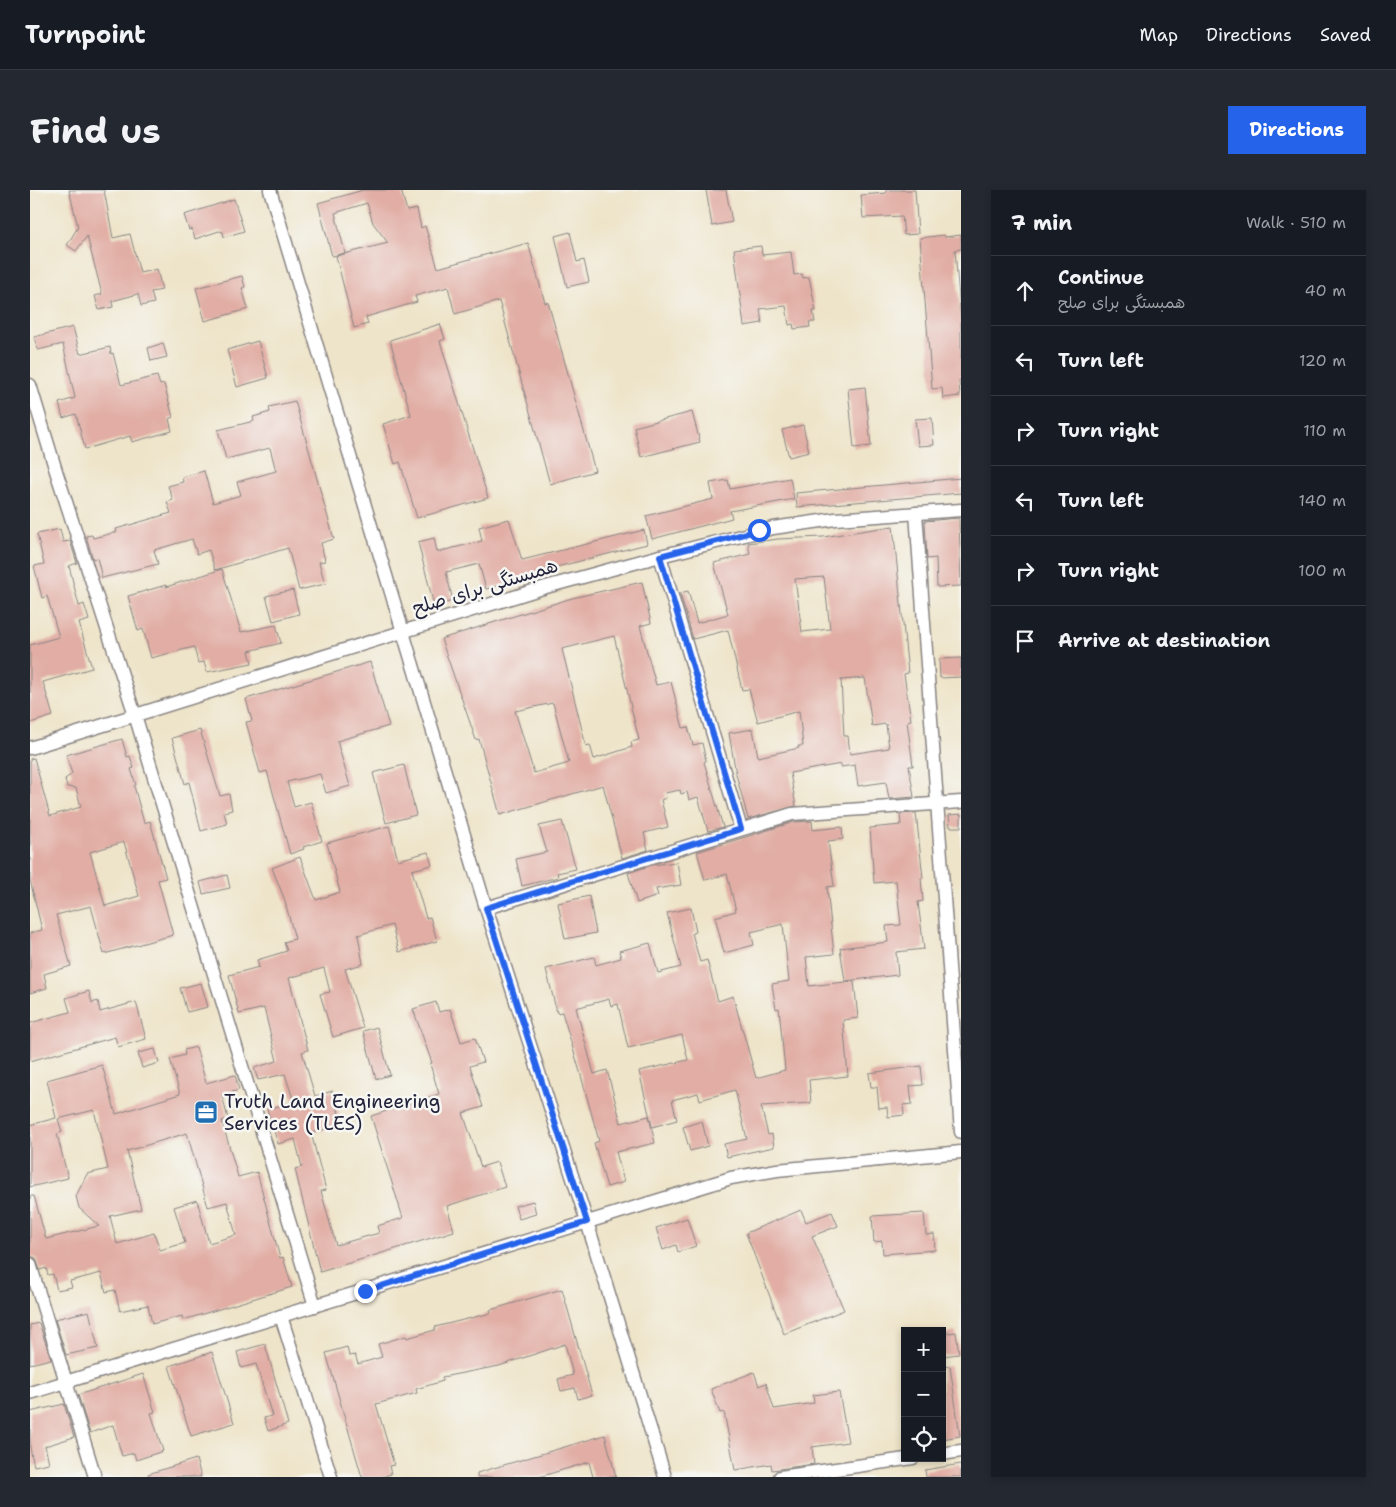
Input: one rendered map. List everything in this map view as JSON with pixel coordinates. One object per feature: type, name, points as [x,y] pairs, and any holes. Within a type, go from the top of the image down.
[{"type":"street","points":[[270,190],[401,631],[486,908],[587,1222],[665,1477]]},
{"type":"street","points":[[30,385],[56,471],[136,715],[315,1306]]},
{"type":"street","name":"همبستگی برای صلح","points":[[30,748],[546,586],[759,530],[835,519],[961,510]]},
{"type":"street","points":[[916,513],[961,1132]]},
{"type":"street","points":[[660,556],[741,829]]},
{"type":"street","points":[[486,908],[792,814],[961,802]]},
{"type":"street","points":[[30,1393],[731,1178],[777,1170],[961,1152]]},
{"type":"street","points":[[30,1264],[95,1477]]},
{"type":"street","points":[[281,1316],[331,1477]]},
{"type":"street","points":[[946,1454],[961,1452]]},
{"type":"street","points":[[780,1477],[901,1460]]},
{"type":"building","points":[[69,190],[104,190],[113,238],[130,234],[140,273],[157,269],[162,290],[151,292],[154,303],[141,306],[138,294],[112,301],[113,307],[99,310],[95,296],[102,294],[87,236],[76,251],[67,245],[78,227]]},
{"type":"building","points":[[363,190],[401,190],[407,211],[417,209],[421,228],[425,226],[438,268],[528,243],[545,303],[548,302],[595,471],[550,484],[499,301],[455,314],[448,287],[415,296],[417,302],[366,317],[368,324],[354,328],[336,256],[388,243],[373,223],[367,203],[335,213],[345,253],[332,256],[318,203]]},
{"type":"building","points":[[706,190],[726,190],[732,222],[712,226]]},
{"type":"building","points":[[886,190],[915,190],[918,234],[904,235],[902,216],[863,218],[861,195],[886,193]]},
{"type":"building","points":[[234,199],[244,231],[224,237],[223,232],[219,231],[195,239],[192,229],[189,230],[184,215]]},
{"type":"building","points":[[570,232],[577,262],[584,260],[589,282],[567,287],[555,236]]},
{"type":"building","points":[[944,235],[945,237],[961,235],[961,249],[955,250],[961,322],[961,380],[959,380],[960,396],[943,398],[942,388],[932,389],[920,238]]},
{"type":"building","points":[[761,246],[762,255],[791,252],[794,275],[802,274],[803,278],[809,277],[816,311],[813,311],[815,322],[809,322],[810,327],[794,329],[793,324],[789,325],[786,306],[760,309],[762,323],[744,326],[734,249]]},
{"type":"building","points":[[242,276],[245,287],[242,288],[248,309],[205,321],[196,288]]},
{"type":"building","points":[[440,324],[445,339],[440,341],[488,498],[417,518],[400,462],[395,464],[383,424],[411,415],[390,340]]},
{"type":"building","points":[[73,327],[80,354],[110,347],[121,385],[157,376],[160,385],[164,384],[173,417],[169,419],[172,431],[132,442],[130,436],[85,449],[76,414],[63,418],[59,403],[75,398],[63,344],[38,350],[34,337]]},
{"type":"building","points":[[258,341],[268,378],[237,387],[227,350]]},
{"type":"building","points":[[163,343],[167,357],[151,361],[148,348]]},
{"type":"building","points":[[865,387],[871,446],[854,448],[848,389]]},
{"type":"building","points":[[295,401],[334,539],[321,543],[325,561],[319,562],[325,584],[299,590],[288,548],[215,570],[209,550],[197,554],[192,539],[154,550],[158,564],[102,578],[97,558],[93,559],[86,536],[92,535],[93,538],[117,532],[116,529],[171,513],[167,502],[173,500],[168,486],[183,482],[182,477],[204,471],[213,503],[241,495],[237,482],[276,471],[270,448],[226,459],[218,430],[254,421],[253,417],[270,412],[269,407]]},
{"type":"building","points":[[692,412],[700,442],[641,457],[634,427]]},
{"type":"building","points":[[932,418],[934,445],[918,446],[915,419]]},
{"type":"building","points":[[803,425],[809,452],[789,457],[782,430]]},
{"type":"building","points":[[790,478],[794,499],[730,511],[732,518],[652,539],[646,516],[713,499],[710,483],[728,480],[730,489]]},
{"type":"building","points":[[961,478],[961,493],[797,507],[796,493]]},
{"type":"building","points":[[959,518],[961,586],[937,587],[936,558],[927,559],[925,521]]},
{"type":"building","points":[[509,519],[522,560],[644,530],[647,544],[537,572],[538,576],[486,589],[479,564],[446,572],[453,601],[434,606],[418,542],[434,538],[437,552],[482,541],[479,527]]},
{"type":"building","points":[[893,526],[908,673],[904,674],[911,720],[907,721],[913,766],[909,766],[914,797],[889,799],[886,782],[858,786],[855,765],[841,767],[841,764],[790,773],[796,806],[748,819],[736,774],[729,733],[753,729],[758,757],[799,748],[798,746],[803,746],[799,711],[758,722],[749,689],[742,690],[728,630],[693,639],[680,593],[688,591],[697,623],[728,614],[714,563],[750,554],[748,543],[778,539],[823,537]],"holes":[[[824,577],[830,629],[802,632],[795,579]],[[865,678],[872,726],[886,724],[889,748],[850,754],[848,736],[844,736],[841,680]]]},
{"type":"building","points":[[60,529],[63,542],[70,541],[77,563],[69,566],[79,606],[84,604],[89,620],[79,623],[92,668],[43,682],[53,716],[30,723],[30,645],[59,637],[47,596],[42,598],[34,566],[44,564],[37,534]]},
{"type":"building","points":[[222,569],[241,632],[276,625],[281,643],[249,651],[252,663],[207,672],[204,662],[198,663],[194,647],[151,658],[143,629],[138,631],[128,596],[166,585],[166,587]]},
{"type":"building","points":[[642,582],[651,623],[640,626],[656,685],[671,682],[683,728],[688,727],[693,745],[702,743],[706,761],[704,762],[723,827],[708,831],[698,797],[689,800],[687,792],[681,794],[680,790],[665,793],[666,798],[661,800],[668,827],[644,833],[648,850],[622,858],[603,785],[500,815],[479,739],[476,740],[441,639],[572,598]],"holes":[[[614,636],[639,740],[631,742],[632,747],[594,759],[590,745],[586,746],[562,649]],[[553,703],[569,763],[534,773],[515,711]]]},
{"type":"building","points":[[293,590],[299,614],[273,621],[266,596]]},
{"type":"building","points":[[961,658],[961,677],[940,678],[939,659]]},
{"type":"building","points":[[370,662],[389,726],[337,741],[350,786],[326,793],[320,774],[287,782],[294,807],[311,802],[322,841],[303,847],[304,849],[290,854],[267,771],[260,773],[246,722],[252,721],[246,699]]},
{"type":"building","points":[[200,730],[220,796],[229,794],[232,810],[224,812],[227,824],[201,831],[189,782],[185,784],[172,738]]},
{"type":"building","points":[[122,739],[127,757],[130,756],[134,768],[131,769],[136,785],[134,786],[144,823],[150,821],[166,878],[158,880],[173,935],[104,954],[91,906],[56,915],[71,966],[44,974],[47,988],[30,993],[30,933],[42,930],[30,880],[30,759],[34,758],[50,816],[81,807],[76,788],[67,787],[65,779],[72,774],[66,755]],"holes":[[[124,842],[139,896],[105,906],[90,852]]]},
{"type":"building","points":[[404,765],[416,815],[386,823],[373,773]]},
{"type":"building","points":[[916,813],[923,878],[921,878],[923,901],[918,902],[924,949],[896,952],[898,975],[845,981],[840,948],[888,942],[886,926],[901,925],[896,881],[874,883],[870,828],[901,825],[900,814]]},
{"type":"building","points":[[961,814],[961,827],[950,827],[949,815]]},
{"type":"building","points":[[562,821],[576,869],[557,873],[558,877],[522,886],[516,859],[547,852],[539,826]]},
{"type":"building","points":[[812,821],[813,830],[842,827],[843,839],[828,841],[834,886],[827,887],[834,954],[806,957],[809,986],[854,981],[858,1018],[843,1020],[848,1076],[809,1080],[811,1103],[761,1106],[768,1135],[772,1134],[774,1147],[727,1157],[724,1144],[747,1139],[735,1090],[700,1100],[698,1093],[672,1100],[677,1120],[652,1127],[639,1071],[688,1060],[682,1035],[628,1048],[618,1004],[611,1006],[609,999],[576,1008],[594,1074],[607,1070],[621,1123],[649,1116],[655,1143],[616,1152],[624,1182],[607,1187],[594,1143],[599,1141],[580,1072],[562,1012],[557,1013],[546,969],[594,957],[596,965],[621,958],[619,951],[650,943],[658,973],[681,967],[667,913],[691,908],[696,932],[692,933],[700,962],[707,960],[718,1001],[733,996],[756,1078],[785,1070],[779,1008],[776,1009],[772,984],[789,981],[783,924],[751,932],[754,945],[724,953],[715,917],[736,911],[727,874],[705,880],[697,852],[794,822]]},
{"type":"building","points":[[389,826],[398,860],[428,852],[432,865],[412,870],[426,918],[430,917],[437,941],[399,952],[392,925],[358,935],[363,964],[345,969],[363,1028],[333,1037],[320,994],[330,992],[324,968],[289,978],[308,1050],[302,1052],[315,1096],[333,1091],[342,1125],[311,1133],[326,1190],[321,1191],[336,1245],[379,1233],[377,1226],[403,1218],[371,1116],[439,1094],[430,1064],[432,1063],[413,1009],[436,1002],[439,1012],[450,1009],[461,1042],[475,1038],[483,1062],[470,1066],[483,1107],[463,1113],[481,1167],[497,1162],[505,1187],[447,1206],[454,1231],[320,1272],[295,1169],[302,1167],[295,1139],[278,1144],[267,1109],[294,1102],[285,1074],[258,1080],[254,1068],[277,1061],[264,1008],[239,1014],[229,975],[259,967],[257,960],[287,951],[284,942],[295,939],[284,898],[272,868],[300,857],[316,900],[340,892],[327,843]]},
{"type":"building","points":[[677,862],[681,885],[656,889],[658,896],[637,903],[628,873],[652,865]]},
{"type":"building","points":[[227,875],[230,888],[203,894],[200,882]]},
{"type":"building","points":[[589,896],[596,933],[565,939],[558,903]]},
{"type":"building","points":[[201,983],[208,1007],[187,1012],[180,988]]},
{"type":"building","points":[[89,991],[92,1003],[98,1001],[100,1012],[136,1002],[146,1039],[118,1047],[115,1037],[30,1061],[30,1023],[70,1012],[66,998]]},
{"type":"building","points":[[377,1027],[390,1075],[376,1079],[363,1031]]},
{"type":"building","points":[[196,1047],[206,1083],[235,1075],[239,1090],[222,1095],[228,1119],[222,1121],[238,1177],[257,1172],[280,1258],[283,1257],[292,1287],[183,1320],[182,1316],[152,1324],[148,1305],[120,1311],[115,1290],[106,1292],[101,1273],[70,1281],[72,1287],[57,1290],[53,1274],[48,1275],[46,1268],[40,1270],[36,1258],[30,1256],[30,1196],[34,1196],[46,1239],[99,1226],[79,1208],[76,1196],[87,1174],[108,1169],[94,1110],[58,1119],[62,1132],[57,1134],[68,1178],[30,1187],[30,1125],[56,1118],[47,1080],[102,1065],[116,1114],[180,1094],[170,1059],[185,1055],[184,1050]],"holes":[[[187,1133],[208,1207],[227,1202],[236,1235],[209,1243],[197,1200],[174,1207],[185,1243],[160,1250],[154,1233],[117,1244],[110,1216],[141,1209],[127,1151]]]},
{"type":"building","points":[[155,1049],[159,1063],[142,1068],[138,1053]]},
{"type":"building","points":[[921,1066],[923,1085],[910,1086],[912,1104],[903,1105],[904,1115],[888,1117],[887,1107],[879,1108],[877,1087],[871,1087],[869,1073]]},
{"type":"building","points":[[702,1121],[708,1146],[690,1151],[683,1127]]},
{"type":"building","points":[[533,1201],[536,1214],[519,1219],[515,1206]]},
{"type":"building","points":[[801,1210],[806,1222],[832,1212],[838,1226],[812,1236],[844,1310],[784,1334],[746,1233]]},
{"type":"building","points":[[924,1213],[926,1235],[934,1234],[935,1250],[883,1254],[882,1241],[874,1242],[872,1216]]},
{"type":"building","points":[[687,1218],[696,1246],[678,1252],[676,1245],[663,1250],[656,1228]]},
{"type":"building","points":[[562,1289],[592,1395],[578,1399],[575,1388],[561,1391],[558,1379],[573,1375],[565,1344],[499,1366],[442,1377],[443,1381],[416,1389],[417,1393],[376,1404],[394,1465],[389,1466],[391,1474],[382,1477],[362,1477],[326,1353],[347,1347],[349,1356],[355,1355],[358,1364],[382,1357],[378,1344],[435,1330],[435,1327],[491,1313],[490,1310]]},
{"type":"building","points":[[89,1311],[98,1348],[66,1355],[55,1319]]},
{"type":"building","points":[[39,1323],[51,1359],[30,1364],[30,1325]]},
{"type":"building","points":[[956,1332],[959,1354],[946,1356],[946,1333]]},
{"type":"building","points":[[265,1344],[288,1424],[268,1431],[264,1418],[272,1416],[256,1364],[241,1368],[237,1352]]},
{"type":"building","points":[[212,1352],[234,1423],[191,1436],[169,1366]]},
{"type":"building","points":[[946,1366],[950,1366],[960,1436],[946,1438],[946,1372]]},
{"type":"building","points":[[754,1372],[759,1386],[766,1383],[774,1409],[814,1403],[813,1395],[839,1392],[848,1442],[812,1447],[814,1464],[772,1470],[771,1464],[735,1470],[724,1412],[720,1413],[711,1389]]},
{"type":"building","points":[[143,1374],[155,1412],[151,1413],[163,1451],[136,1460],[134,1453],[122,1456],[113,1425],[90,1433],[78,1395]]},
{"type":"building","points":[[64,1404],[74,1437],[45,1446],[49,1463],[34,1466],[30,1448],[30,1412]]},
{"type":"building","points":[[605,1435],[616,1477],[593,1477],[589,1462],[539,1477],[477,1477],[477,1473]]},
{"type":"building","points":[[196,1459],[201,1477],[149,1477],[148,1474]]},
{"type":"building","points":[[961,1464],[961,1477],[926,1477],[925,1470]]},
{"type":"place","name":"Truth Land Engineering Services (TLES)","points":[[206,1112]]},
{"type":"route","points":[[365,1291],[587,1222],[486,908],[741,829],[660,556],[759,530]]}]
